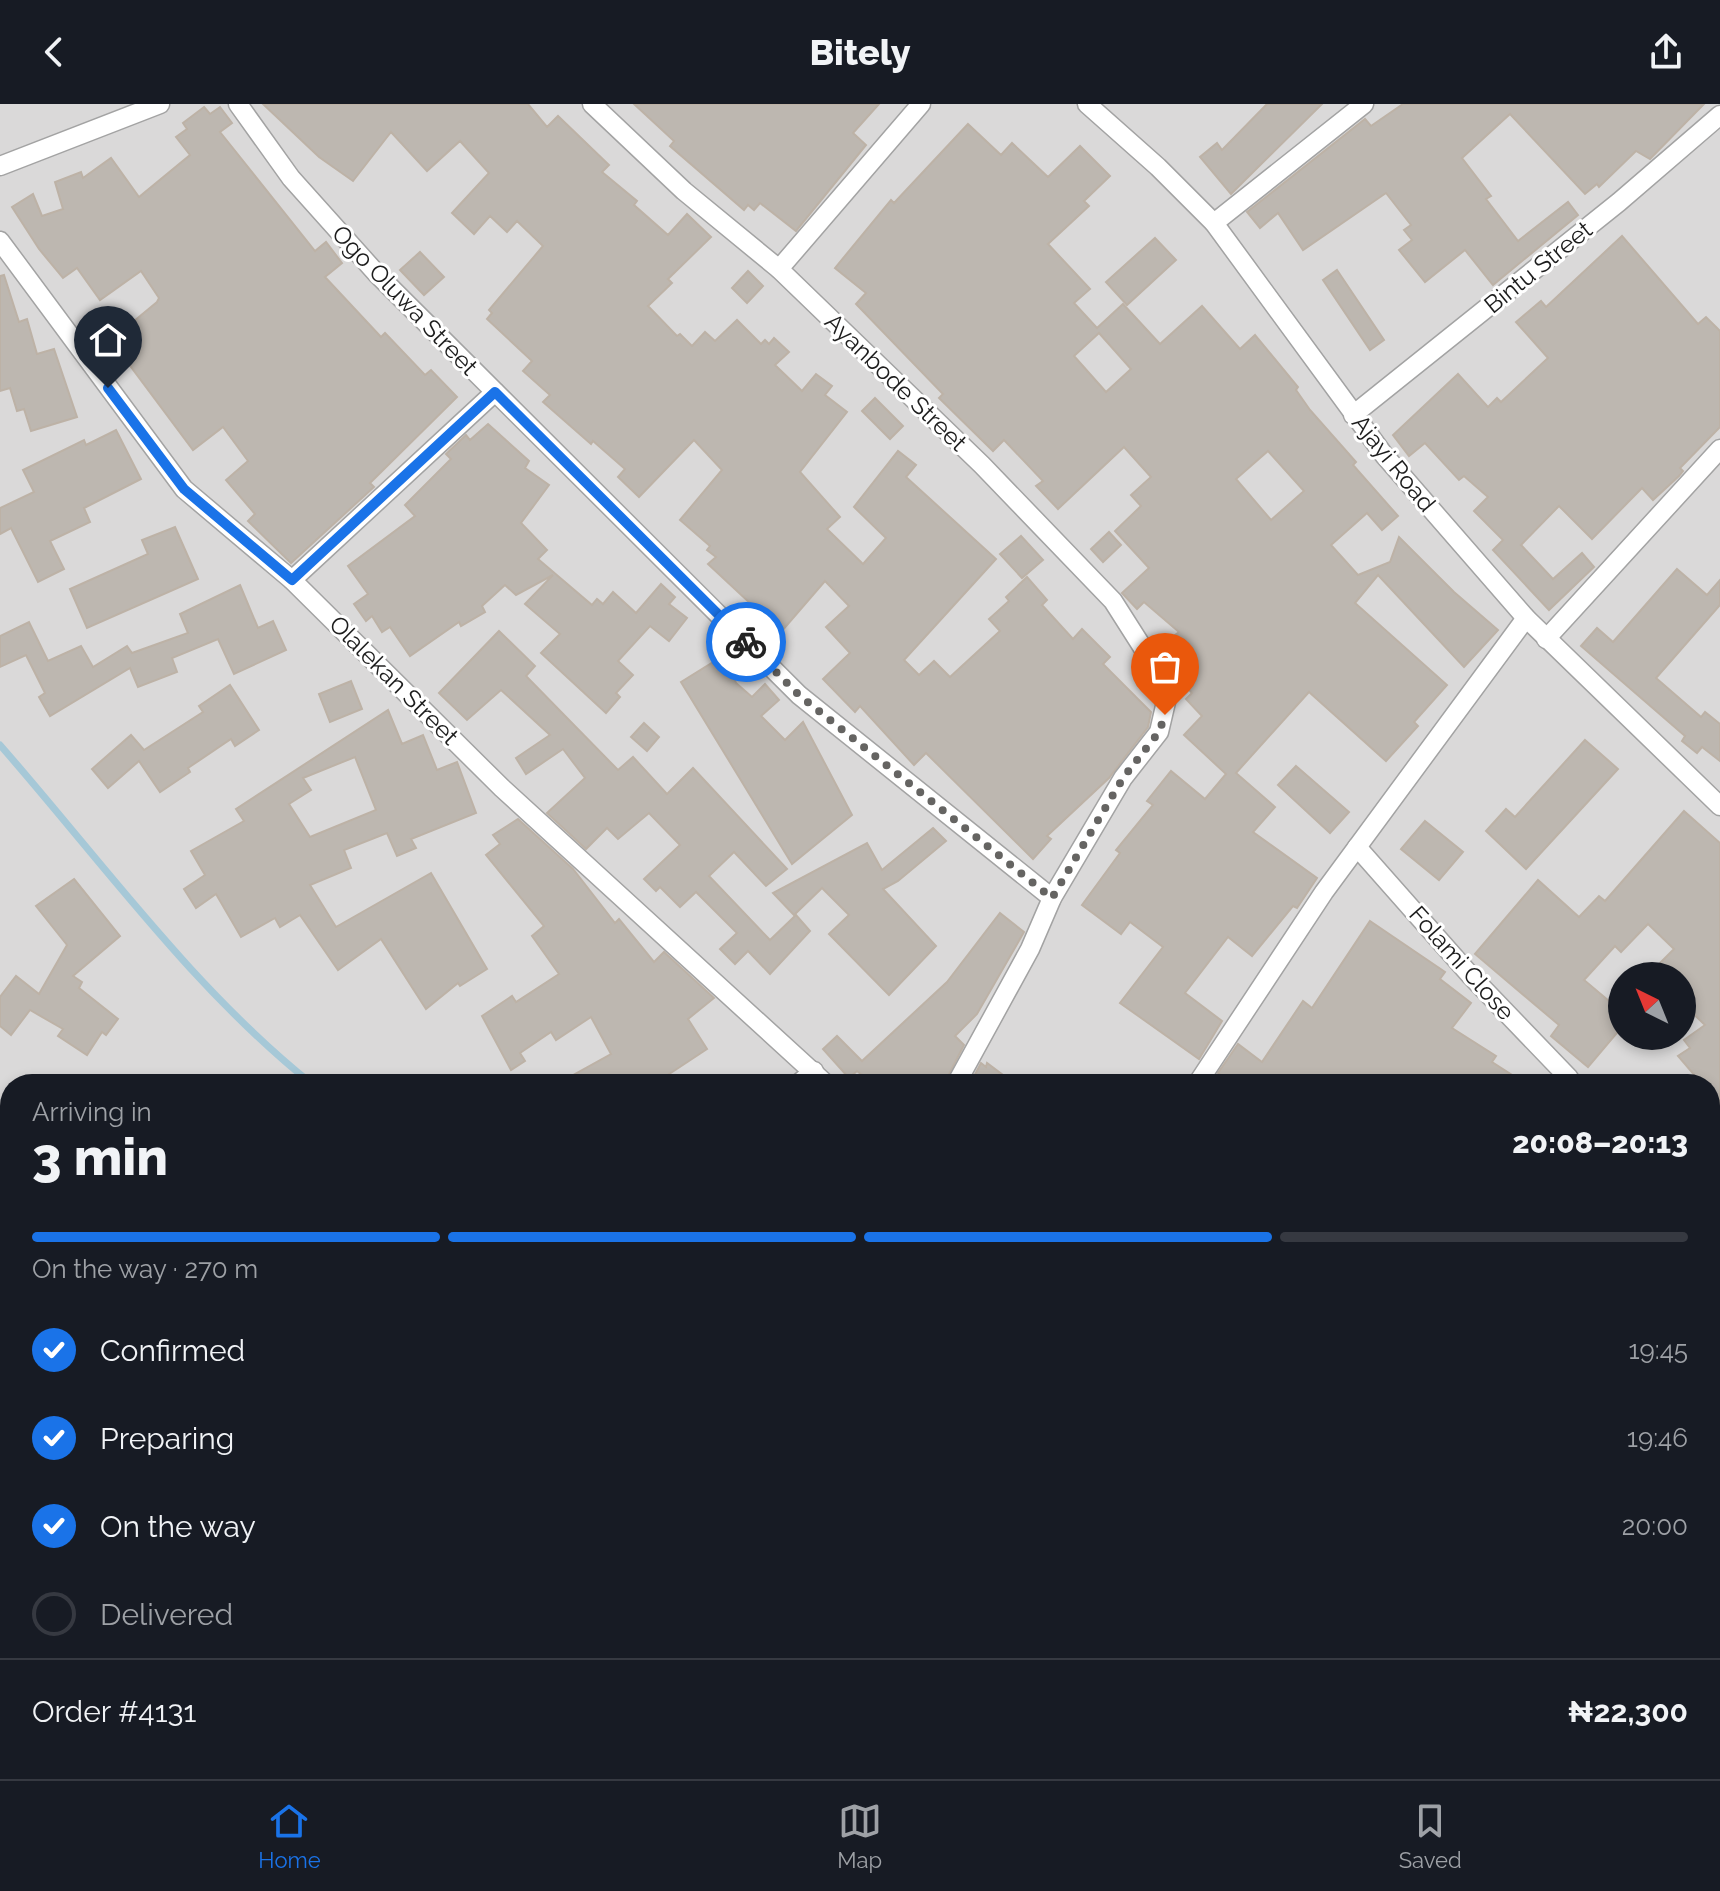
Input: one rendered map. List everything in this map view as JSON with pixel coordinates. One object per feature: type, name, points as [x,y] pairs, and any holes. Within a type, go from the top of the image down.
[{"type":"street","points":[[0,166],[160,104]]},
{"type":"street","name":"Ogo Oluwa Street","points":[[238,104],[291,178],[368,264],[799,695],[1052,898]]},
{"type":"street","name":"Ayanbode Street","points":[[592,104],[684,191],[779,269],[982,465],[1113,601],[1169,689],[1159,732],[1123,778],[1052,898]]},
{"type":"street","points":[[779,269],[921,104]]},
{"type":"street","name":"Ajayi Road","points":[[1087,104],[1158,167],[1214,223],[1353,415],[1526,618],[1720,806]]},
{"type":"street","points":[[1214,223],[1364,104]]},
{"type":"street","name":"Bintu Street","points":[[1353,415],[1619,202],[1720,115]]},
{"type":"street","name":"Olalekan Street","points":[[0,241],[184,489],[292,580],[502,788],[816,1074]]},
{"type":"street","points":[[292,580],[495,392]]},
{"type":"street","points":[[1546,639],[1720,449]]},
{"type":"street","points":[[1208,1074],[1357,847],[1526,618]]},
{"type":"street","name":"Folami Close","points":[[1357,847],[1471,976],[1565,1074]]},
{"type":"street","points":[[961,1074],[1030,949],[1052,898]]},
{"type":"shaded area","points":[[0,104],[1720,104],[1720,1074],[0,1074]]},
{"type":"building","points":[[263,104],[528,104],[547,127],[558,116],[609,165],[602,172],[637,201],[634,205],[668,235],[687,214],[711,237],[668,279],[672,283],[648,306],[677,336],[680,334],[692,346],[705,332],[715,341],[737,320],[761,344],[765,340],[769,344],[774,338],[789,352],[775,365],[802,391],[816,374],[832,386],[825,395],[847,412],[800,472],[840,517],[827,529],[863,564],[886,538],[854,507],[898,451],[916,465],[906,477],[996,559],[904,660],[919,675],[934,661],[950,677],[1000,631],[989,619],[1009,601],[1006,597],[1027,577],[1047,600],[1042,605],[1073,639],[1082,629],[1110,657],[1103,664],[1151,712],[1148,727],[1109,778],[1047,836],[1051,839],[1033,859],[926,753],[914,765],[860,706],[855,712],[823,679],[850,653],[826,627],[849,606],[825,581],[781,632],[708,564],[716,557],[707,550],[710,546],[680,520],[722,470],[694,440],[639,497],[618,477],[625,469],[543,402],[550,395],[523,371],[532,361],[487,319],[492,313],[489,310],[543,246],[517,221],[507,232],[490,216],[474,234],[452,213],[489,173],[460,141],[427,171],[391,132],[353,181],[319,157]]},
{"type":"building","points":[[634,104],[879,104],[853,133],[866,145],[796,231],[760,203],[754,210],[748,205],[744,210],[670,146],[674,141]]},
{"type":"building","points":[[1267,104],[1322,104],[1231,194],[1200,157],[1217,143],[1222,150]]},
{"type":"building","points":[[1403,104],[1704,104],[1650,159],[1636,151],[1599,187],[1597,184],[1585,194],[1510,114],[1462,158],[1491,196],[1486,199],[1518,241],[1568,202],[1578,215],[1493,285],[1465,250],[1425,282],[1399,250],[1412,240],[1404,230],[1411,225],[1386,193],[1303,250],[1278,213],[1260,228],[1247,212],[1365,119],[1371,126]]},
{"type":"building","points":[[204,107],[210,114],[220,107],[232,123],[220,132],[315,251],[326,242],[342,263],[325,277],[381,337],[385,333],[425,375],[431,370],[457,397],[370,483],[374,487],[291,563],[248,521],[255,514],[226,480],[248,461],[223,427],[193,450],[122,355],[118,360],[105,345],[159,298],[141,271],[100,300],[77,268],[63,278],[39,249],[12,207],[33,194],[42,216],[63,209],[55,182],[81,172],[83,178],[111,158],[139,197],[190,155],[176,137],[187,129],[183,123]]},
{"type":"building","points":[[968,124],[1001,155],[1012,143],[1048,177],[1080,146],[1110,176],[1084,201],[1089,206],[1048,244],[1090,289],[1074,303],[1097,328],[1123,304],[1160,344],[1202,306],[1240,349],[1255,335],[1298,387],[1296,390],[1310,410],[1356,462],[1353,465],[1398,516],[1382,530],[1367,513],[1331,545],[1358,575],[1390,562],[1399,537],[1454,592],[1498,630],[1464,667],[1378,575],[1355,603],[1447,685],[1414,722],[1418,726],[1386,761],[1309,692],[1236,773],[1275,807],[1253,832],[1317,878],[1297,908],[1293,906],[1252,956],[1228,937],[1185,993],[1222,1021],[1199,1059],[1120,1003],[1163,947],[1130,922],[1121,934],[1082,905],[1120,853],[1116,850],[1153,805],[1147,801],[1171,771],[1205,799],[1226,774],[1184,735],[1202,716],[1186,699],[1192,693],[1168,666],[1178,657],[1166,642],[1179,632],[1144,602],[1137,609],[1122,593],[1149,568],[1115,531],[1141,506],[1131,495],[1151,477],[1124,447],[1058,509],[1036,486],[1043,481],[1004,440],[993,451],[939,398],[943,394],[856,304],[866,293],[835,268],[891,200],[894,203]],"holes":[[[1099,333],[1131,369],[1106,392],[1074,356]],[[1268,451],[1304,491],[1271,520],[1236,479]]]},
{"type":"building","points":[[1622,236],[1698,324],[1706,317],[1720,331],[1720,427],[1680,468],[1683,471],[1679,476],[1653,500],[1642,488],[1592,539],[1559,506],[1521,545],[1553,579],[1582,553],[1594,567],[1549,610],[1493,550],[1503,540],[1474,511],[1488,497],[1464,476],[1459,480],[1425,443],[1409,456],[1393,435],[1458,374],[1488,407],[1497,398],[1501,402],[1548,358],[1516,322],[1541,301],[1546,307]]},
{"type":"building","points":[[1155,238],[1176,260],[1127,305],[1106,282]]},
{"type":"building","points":[[420,252],[444,277],[424,295],[400,270]]},
{"type":"building","points":[[1337,270],[1384,340],[1370,350],[1323,280]]},
{"type":"building","points":[[748,271],[763,286],[747,303],[732,288]]},
{"type":"building","points":[[4,275],[19,322],[27,319],[37,354],[54,349],[77,417],[31,431],[24,409],[17,411],[10,388],[0,391],[0,276]]},
{"type":"building","points":[[875,398],[903,426],[890,439],[862,411]]},
{"type":"building","points":[[488,424],[529,461],[525,468],[549,485],[521,523],[547,550],[538,559],[592,605],[597,599],[603,604],[613,592],[636,613],[661,584],[675,597],[669,604],[687,618],[669,641],[650,626],[618,661],[633,675],[616,693],[620,697],[606,713],[541,653],[560,634],[525,604],[553,575],[516,595],[505,585],[482,606],[485,612],[461,626],[459,622],[410,656],[390,627],[382,632],[372,616],[366,621],[354,604],[368,594],[348,566],[415,516],[405,505],[451,459],[446,454],[466,435],[470,440]]},
{"type":"building","points":[[116,430],[141,479],[84,508],[90,522],[50,541],[64,569],[38,582],[11,528],[0,534],[0,508],[34,492],[23,470],[84,440],[86,445]]},
{"type":"building","points":[[175,527],[198,579],[87,628],[70,589],[148,554],[142,540]]},
{"type":"building","points":[[1109,532],[1121,545],[1103,562],[1091,549]]},
{"type":"building","points":[[1021,536],[1043,560],[1022,578],[1000,554]]},
{"type":"building","points":[[1677,569],[1707,595],[1720,580],[1720,605],[1656,678],[1701,717],[1705,712],[1720,724],[1720,761],[1702,747],[1697,753],[1682,741],[1685,736],[1581,646],[1597,628],[1613,642]]},
{"type":"building","points":[[240,585],[258,628],[273,621],[286,650],[234,674],[218,639],[172,658],[177,672],[138,687],[130,668],[50,716],[39,697],[45,693],[26,655],[0,667],[0,636],[29,622],[48,661],[81,646],[93,667],[127,646],[132,653],[188,633],[180,614]]},
{"type":"building","points":[[499,631],[535,666],[526,676],[618,770],[633,757],[667,794],[693,768],[787,869],[766,886],[734,852],[709,876],[770,940],[796,915],[810,931],[770,974],[748,951],[735,964],[720,949],[737,933],[696,892],[680,907],[660,887],[656,891],[644,879],[680,845],[649,813],[618,839],[607,828],[586,849],[547,813],[585,778],[563,749],[526,774],[516,758],[550,735],[501,690],[467,720],[439,693]]},
{"type":"building","points":[[723,656],[736,683],[752,697],[765,684],[779,700],[761,716],[785,740],[803,722],[852,815],[792,864],[681,682]]},
{"type":"building","points":[[351,681],[362,709],[330,722],[319,694]]},
{"type":"building","points":[[230,685],[259,730],[235,746],[231,739],[188,768],[190,772],[160,792],[139,761],[108,788],[92,769],[131,735],[144,750],[203,712],[199,706]]},
{"type":"building","points":[[388,710],[402,744],[423,735],[437,770],[457,762],[476,813],[411,839],[416,848],[397,856],[387,833],[344,850],[351,868],[310,885],[336,927],[431,873],[487,969],[460,986],[458,983],[426,1009],[381,939],[338,970],[300,915],[280,927],[275,918],[241,937],[216,894],[196,908],[184,889],[205,875],[191,851],[244,821],[236,809]],"holes":[[[355,757],[376,810],[310,837],[289,804],[311,790],[303,778]]]},
{"type":"building","points":[[644,723],[659,737],[647,751],[631,737]]},
{"type":"building","points":[[1585,740],[1618,769],[1526,869],[1486,831],[1506,809],[1515,817]]},
{"type":"building","points":[[1296,766],[1349,812],[1330,833],[1278,785]]},
{"type":"building","points":[[1684,811],[1720,843],[1720,1074],[1693,1074],[1678,1056],[1687,1050],[1696,1050],[1696,1031],[1705,1025],[1696,1016],[1696,962],[1661,962],[1674,949],[1648,924],[1621,952],[1615,946],[1584,980],[1608,1000],[1608,1043],[1588,1067],[1551,1036],[1559,1025],[1475,954],[1538,880],[1579,917],[1599,896],[1605,901]]},
{"type":"building","points":[[518,819],[573,869],[615,923],[619,919],[654,962],[664,952],[714,998],[688,1019],[707,1049],[669,1074],[575,1074],[611,1054],[591,1017],[556,1040],[551,1032],[520,1053],[525,1061],[511,1070],[482,1016],[512,996],[516,1002],[559,974],[532,936],[544,926],[486,855],[500,844],[493,835]]},
{"type":"building","points":[[1425,821],[1463,852],[1439,880],[1401,849]]},
{"type":"building","points":[[933,828],[946,841],[898,881],[883,889],[936,946],[889,995],[829,934],[849,915],[822,888],[794,915],[773,893],[867,843],[882,870]]},
{"type":"building","points":[[74,879],[120,936],[73,976],[82,982],[79,988],[118,1019],[106,1035],[102,1032],[87,1055],[58,1036],[63,1029],[30,1010],[11,1035],[0,1026],[0,997],[16,976],[39,994],[67,945],[36,906]]},
{"type":"building","points":[[1000,913],[1024,932],[977,1014],[955,1036],[964,1045],[949,1074],[861,1074],[857,1071],[845,1074],[823,1049],[837,1036],[862,1061],[947,982]]},
{"type":"building","points":[[1370,921],[1445,972],[1440,979],[1471,1003],[1452,1028],[1496,1056],[1492,1062],[1511,1074],[1218,1073],[1238,1044],[1262,1062],[1303,1001],[1312,1008]]},
{"type":"building","points":[[981,1063],[986,1067],[987,1063],[1002,1074],[975,1074]]},
{"type":"waterway","points":[[0,745],[187,965],[227,1007],[300,1074]]},
{"type":"way so far","points":[[746,642],[799,695],[1052,898],[1123,778],[1159,732],[1165,715]]},
{"type":"route","points":[[108,388],[184,489],[292,580],[495,392],[746,642]]}]
